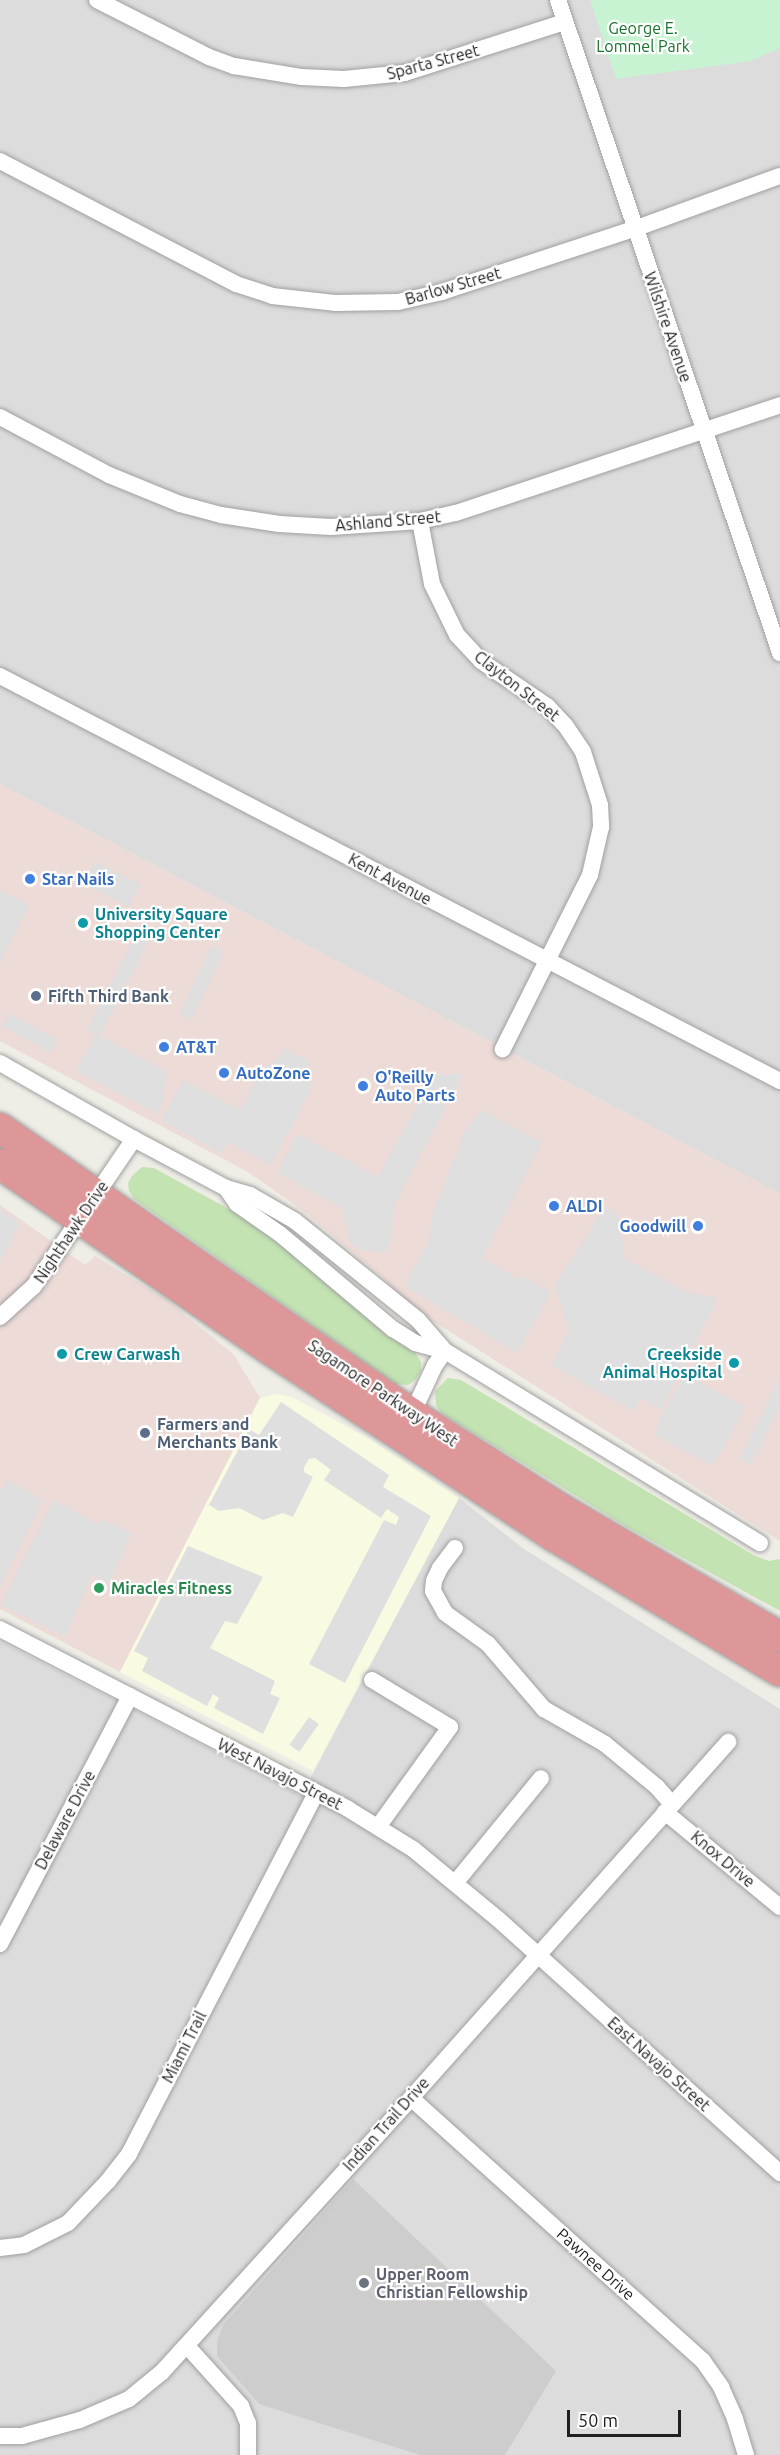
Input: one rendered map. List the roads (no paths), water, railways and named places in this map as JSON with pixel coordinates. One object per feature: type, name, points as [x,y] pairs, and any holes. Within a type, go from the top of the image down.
[{"type":"highway","name":"Sagamore Parkway West","points":[[0,1128],[412,1414],[561,1509],[779,1635]]},
{"type":"highway","name":"Sagamore Parkway West","points":[[0,1164],[269,1349],[554,1536],[775,1669]]},
{"type":"street","name":"Sparta Street","points":[[97,0],[209,57],[234,66],[302,77],[344,79],[405,73],[565,22]]},
{"type":"street","name":"Wilshire Avenue","points":[[558,0],[634,229],[779,645]]},
{"type":"street","name":"Barlow Street","points":[[0,161],[236,284],[272,296],[335,303],[398,302],[442,292],[634,229],[780,176]]},
{"type":"street","name":"Ashland Street","points":[[0,417],[109,475],[180,504],[221,515],[279,524],[332,527],[420,521],[456,513],[780,405]]},
{"type":"street","name":"Clayton Street","points":[[420,521],[432,584],[457,635],[481,661],[547,706],[565,725],[583,752],[600,805],[597,848],[579,900],[503,1049]]},
{"type":"street","name":"Kent Avenue","points":[[0,675],[780,1081]]},
{"type":"street","points":[[0,1063],[226,1188],[237,1204],[295,1246],[393,1329],[415,1343],[445,1351],[760,1543]]},
{"type":"street","name":"Nighthawk Drive","points":[[0,1317],[34,1287],[134,1139]]},
{"type":"street","points":[[412,1414],[435,1365],[445,1351]]},
{"type":"street","name":"Knox Drive","points":[[455,1548],[440,1568],[434,1581],[433,1591],[445,1613],[488,1644],[544,1709],[605,1744],[657,1787],[669,1808],[780,1907]]},
{"type":"street","name":"West Navajo Street","points":[[0,1629],[378,1827],[456,1882],[537,1955]]},
{"type":"street","points":[[372,1680],[450,1727],[378,1827]]},
{"type":"street","name":"Delaware Drive","points":[[0,1944],[130,1696]]},
{"type":"street","name":"Indian Trail Drive","points":[[0,2436],[22,2436],[53,2429],[129,2399],[162,2372],[411,2098],[728,1742]]},
{"type":"street","points":[[456,1882],[542,1778]]},
{"type":"street","name":"Miami Trail","points":[[0,2248],[24,2245],[68,2223],[108,2181],[129,2154],[316,1793]]},
{"type":"street","name":"East Navajo Street","points":[[537,1955],[780,2174]]},
{"type":"street","name":"Pawnee Drive","points":[[411,2098],[702,2361],[721,2387],[735,2419],[746,2455]]},
{"type":"street","points":[[187,2346],[240,2406],[249,2423],[248,2455]]},
{"type":"place","name":"Star Nails","points":[[30,879]]},
{"type":"place","name":"University Square Shopping Center","points":[[83,923]]},
{"type":"place","name":"Fifth Third Bank","points":[[36,996]]},
{"type":"place","name":"AT&T","points":[[164,1047]]},
{"type":"place","name":"AutoZone","points":[[224,1073]]},
{"type":"place","name":"O'Reilly Auto Parts","points":[[363,1086]]},
{"type":"place","name":"ALDI","points":[[554,1206]]},
{"type":"place","name":"Goodwill","points":[[698,1226]]},
{"type":"place","name":"Crew Carwash","points":[[62,1354]]},
{"type":"place","name":"Creekside Animal Hospital","points":[[734,1363]]},
{"type":"place","name":"Farmers and Merchants Bank","points":[[145,1433]]},
{"type":"place","name":"Miracles Fitness","points":[[99,1588]]},
{"type":"place","name":"Upper Room Christian Fellowship","points":[[364,2283]]},
{"type":"park label","name":"George E. Lommel Park","points":[[643,37]]}]
